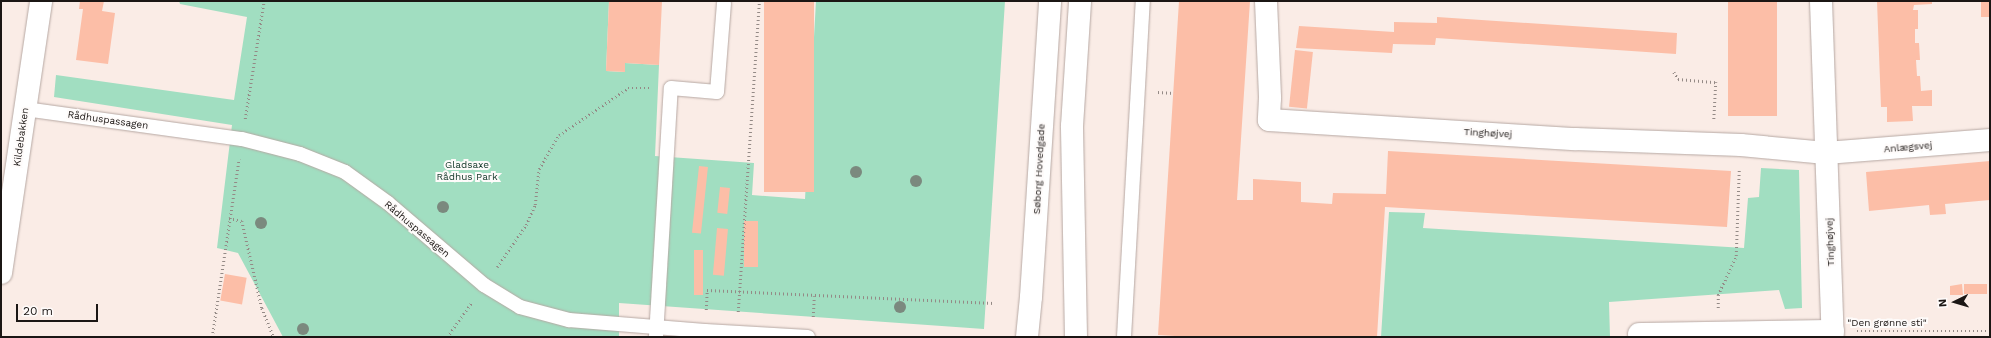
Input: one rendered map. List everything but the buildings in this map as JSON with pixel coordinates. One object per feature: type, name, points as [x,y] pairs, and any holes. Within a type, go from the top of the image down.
[{"type":"street","name":"Kildebakken","points":[[1,273],[41,1]]},
{"type":"street","name":"Søborg Hovedgade","points":[[1027,337],[1031,297],[1050,1]]},
{"type":"street","points":[[1076,337],[1072,126],[1080,1]]},
{"type":"street","name":"Tinghøjvej","points":[[1266,1],[1270,98],[1269,120],[1567,138],[1712,143],[1826,154]]},
{"type":"street","name":"Tinghøjvej","points":[[1821,1],[1833,334]]},
{"type":"street","name":"Anlægsvej","points":[[1826,154],[1990,140]]},
{"type":"street","points":[[1639,334],[1833,334]]},
{"type":"lane","points":[[1124,337],[1144,1]]},
{"type":"lane","points":[[656,332],[671,88],[717,92],[724,3]]},
{"type":"lane","name":"Rådhuspassagen","points":[[25,109],[242,139],[300,154],[345,172],[388,203],[484,285],[520,307],[569,320],[656,332],[705,331],[734,334],[808,337]]},
{"type":"path","points":[[212,337],[229,218],[264,1]]},
{"type":"path","points":[[734,334],[739,292],[759,1]]},
{"type":"path","points":[[1674,72],[1678,79],[1716,82],[1712,143]]},
{"type":"path","points":[[447,337],[526,225],[535,205],[539,169],[559,135],[628,88],[671,88]]},
{"type":"path","points":[[1718,333],[1718,295],[1736,256],[1741,145]]},
{"type":"path","points":[[229,218],[242,221],[262,308],[274,337]]},
{"type":"path","points":[[705,331],[707,290],[994,303]]},
{"type":"path","name":"\"Den grønne sti\"","points":[[1833,334],[1990,331]]},
{"type":"green space","name":"Gladsaxe Rådhus Park","points":[[179,1],[609,1],[606,71],[624,72],[625,63],[659,65],[655,156],[754,163],[752,195],[805,199],[816,1],[1005,1],[984,329],[619,303],[619,337],[283,337],[238,253],[217,248],[232,125],[54,97],[56,75],[234,100],[247,17],[180,4]]},
{"type":"green space","points":[[1761,168],[1799,170],[1802,308],[1785,309],[1779,290],[1609,302],[1610,337],[1381,337],[1389,212],[1425,213],[1423,228],[1744,248],[1748,198],[1759,197]]}]
